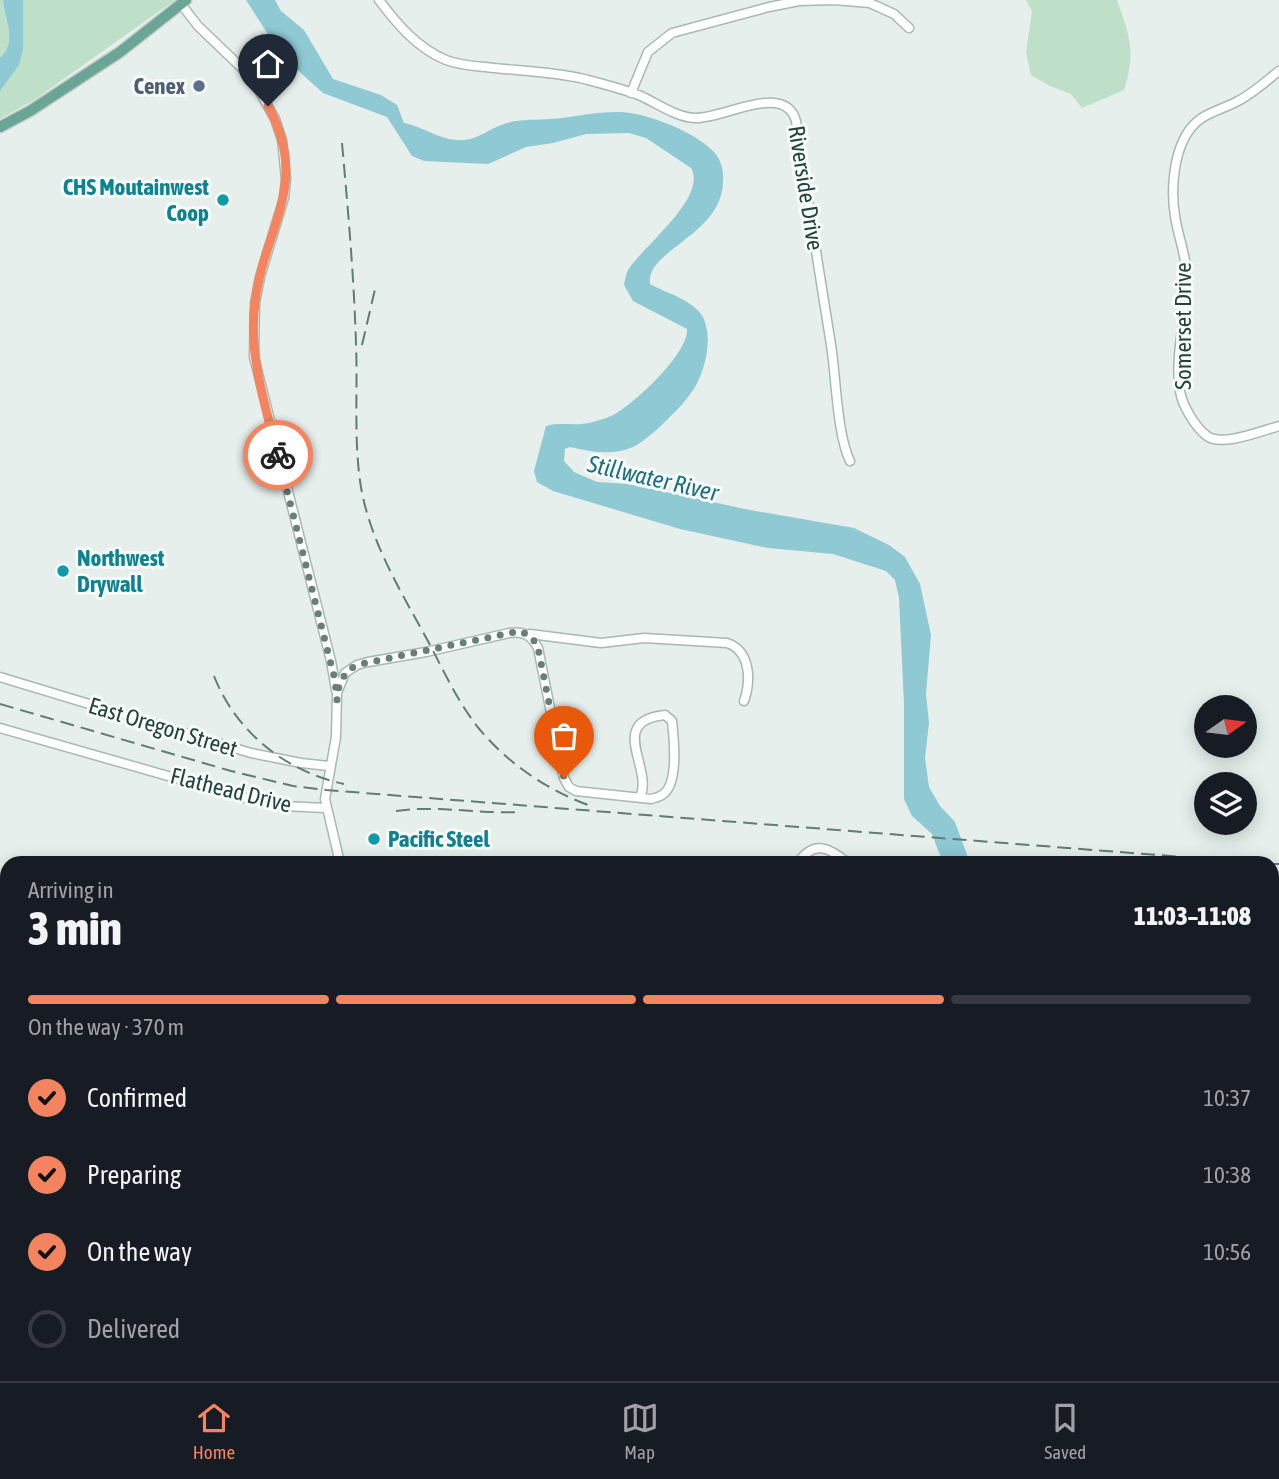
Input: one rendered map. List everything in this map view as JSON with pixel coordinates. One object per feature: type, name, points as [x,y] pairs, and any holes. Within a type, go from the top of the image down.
[{"type":"main road","points":[[0,127],[30,111],[120,52],[183,2]]},
{"type":"street","name":"Riverside Drive","points":[[379,0],[402,29],[432,53],[446,60],[478,67],[564,75],[631,93],[688,117],[705,117],[773,102],[791,109],[796,121],[831,342],[840,421],[845,450],[850,461]]},
{"type":"street","points":[[631,93],[648,52],[672,33],[769,7],[799,1],[870,3],[894,14],[909,28]]},
{"type":"street","points":[[183,2],[198,26],[244,70],[259,90],[275,119],[282,140],[286,179],[284,198],[255,303],[254,357],[335,680],[337,700]]},
{"type":"street","name":"Somerset Drive","points":[[1279,71],[1248,95],[1193,122],[1183,140],[1176,163],[1175,215],[1187,276],[1179,351],[1180,391],[1185,406],[1209,438],[1223,441],[1279,426]]},
{"type":"street","points":[[520,631],[601,643],[644,638],[727,643],[736,646],[743,653],[748,678],[744,701]]},
{"type":"street","points":[[520,631],[532,637],[538,648],[564,778],[576,792],[651,799],[662,795],[670,786],[673,775],[672,721],[665,715],[644,720],[634,738],[644,785],[640,797]]},
{"type":"street","name":"Flathead Drive","points":[[0,728],[245,798],[283,806],[326,808],[336,737],[339,685],[345,673],[356,665],[520,631]]},
{"type":"street","name":"East Oregon Street","points":[[0,677],[251,753],[330,766]]},
{"type":"street","points":[[326,808],[339,856]]},
{"type":"street","points":[[804,856],[809,851],[820,848],[831,850],[839,856]]},
{"type":"green space","points":[[0,0],[175,0],[34,100],[0,119]]},
{"type":"green space","points":[[1026,0],[1117,0],[1130,45],[1130,65],[1124,90],[1082,108],[1071,94],[1031,75],[1026,53],[1032,11]]},
{"type":"water","points":[[3,0],[23,0],[23,49],[19,65],[0,91],[0,58],[9,38]]},
{"type":"water","points":[[246,0],[275,0],[281,11],[304,30],[333,79],[381,95],[397,105],[404,123],[441,137],[464,140],[515,121],[621,112],[670,125],[695,137],[716,154],[723,173],[720,200],[699,228],[659,261],[652,272],[650,284],[684,300],[701,314],[708,341],[699,379],[691,394],[676,411],[640,443],[625,450],[610,452],[570,447],[565,449],[564,461],[574,472],[597,482],[628,484],[750,510],[854,528],[889,545],[905,557],[920,584],[931,635],[926,694],[929,723],[925,758],[929,787],[940,806],[955,822],[967,856],[940,856],[932,834],[912,816],[904,799],[904,704],[899,598],[895,580],[886,571],[833,554],[768,548],[680,529],[553,491],[537,482],[534,471],[546,426],[589,423],[615,414],[660,376],[680,351],[687,329],[633,301],[624,285],[628,270],[682,207],[694,180],[691,168],[646,138],[629,133],[586,134],[526,147],[488,164],[424,161],[412,156],[387,117],[323,93],[282,56]]},
{"type":"railway","points":[[342,143],[355,319],[359,475],[373,532],[449,682],[481,731],[524,771],[588,805]]},
{"type":"railway","points":[[362,345],[376,285]]},
{"type":"railway","points":[[214,676],[235,715],[265,746],[302,770],[344,784]]},
{"type":"railway","points":[[0,704],[231,771],[293,786],[1170,856]]},
{"type":"railway","points":[[396,811],[427,809],[518,812]]},
{"type":"way so far","points":[[278,455],[335,680],[337,700],[339,685],[345,673],[356,665],[520,631],[532,637],[538,648],[564,778]]},
{"type":"place","name":"Cenex","points":[[199,86]]},
{"type":"place","name":"CHS Moutainwest Coop","points":[[223,200]]},
{"type":"place","name":"Northwest Drywall","points":[[63,571]]},
{"type":"place","name":"Pacific Steel","points":[[374,839]]},
{"type":"route","points":[[268,106],[282,140],[286,179],[279,219],[268,249],[255,303],[254,357],[278,455]]},
{"type":"water label","name":"Stillwater River","points":[[653,478]]}]
